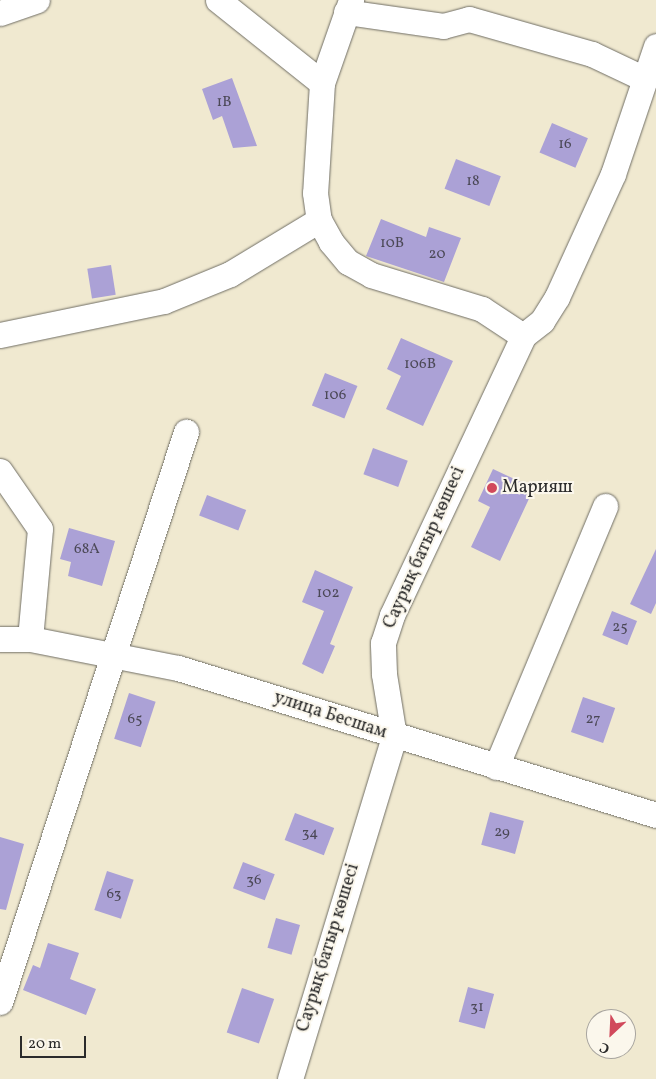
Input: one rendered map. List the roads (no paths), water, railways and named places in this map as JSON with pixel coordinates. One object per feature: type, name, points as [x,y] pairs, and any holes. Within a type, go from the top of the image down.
[{"type":"street","points":[[0,13],[37,0]]},
{"type":"street","points":[[218,0],[322,83]]},
{"type":"street","points":[[523,336],[506,322],[482,309],[371,275],[348,262],[331,242],[319,220],[315,193],[322,83],[349,6],[443,26],[469,19],[592,54],[645,78]]},
{"type":"street","name":"Саурық батыр көшесі","points":[[290,1079],[394,736],[384,674],[383,643],[392,615],[523,336],[542,321],[557,297],[613,174],[656,46]]},
{"type":"street","points":[[0,334],[164,301],[230,274],[319,220]]},
{"type":"street","points":[[0,1002],[186,432]]},
{"type":"street","points":[[0,471],[40,528],[30,638]]},
{"type":"street","points":[[496,767],[605,506]]},
{"type":"street","name":"улица Бесшам","points":[[0,639],[30,638],[178,668],[656,816]]},
{"type":"place","name":"Марияш","points":[[492,488]]}]
